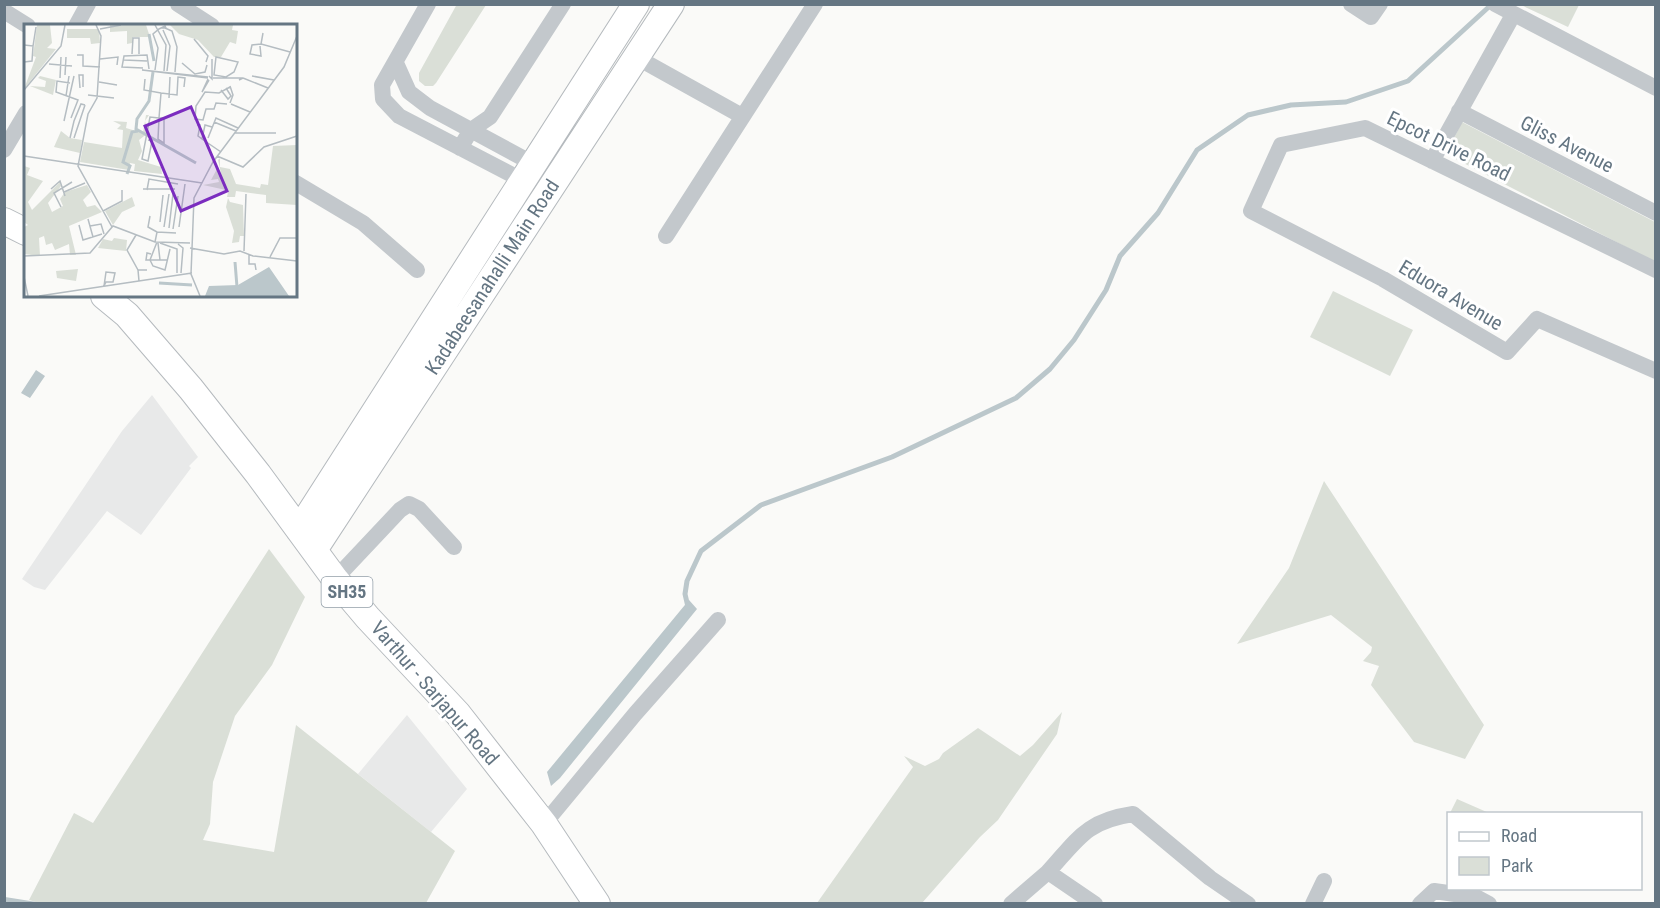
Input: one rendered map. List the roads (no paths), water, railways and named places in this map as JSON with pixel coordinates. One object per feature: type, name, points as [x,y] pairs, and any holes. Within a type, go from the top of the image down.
[{"type":"main road","name":"Kadabeesanahalli Main Road","points":[[307,540],[527,171],[636,4]]},
{"type":"main road","name":"Kadabeesanahalli Main Road","points":[[307,540],[671,4]]},
{"type":"main road","points":[[4,221],[24,231]]},
{"type":"main road","name":"Varthur - Sarjapur Road","points":[[105,297],[127,315],[191,389],[258,474],[335,579],[368,618],[458,714],[544,824],[593,897]]},
{"type":"street","points":[[77,24],[88,4]]},
{"type":"street","points":[[178,4],[209,24]]},
{"type":"street","points":[[428,4],[382,86],[383,99],[399,116],[460,148],[527,171]]},
{"type":"street","points":[[460,148],[471,130],[490,117],[563,4]]},
{"type":"street","points":[[666,236],[815,4]]},
{"type":"street","points":[[1351,4],[1371,16],[1380,4]]},
{"type":"street","points":[[1495,4],[1656,88]]},
{"type":"street","points":[[4,11],[25,24]]},
{"type":"street","points":[[1431,161],[1513,15]]},
{"type":"street","points":[[636,57],[742,116]]},
{"type":"street","points":[[396,63],[409,92],[430,108],[471,130],[527,171]]},
{"type":"street","name":"Gliss Avenue","points":[[1459,111],[1656,213]]},
{"type":"street","points":[[4,150],[24,116]]},
{"type":"street","name":"Epcot Drive Road","points":[[1251,211],[1281,145],[1365,128],[1656,270]]},
{"type":"street","points":[[297,184],[363,223],[417,270]]},
{"type":"street","name":"Eduora Avenue","points":[[1251,211],[1383,279],[1507,352],[1537,319],[1656,370]]},
{"type":"street","points":[[335,579],[400,510],[409,504],[419,508],[454,547]]},
{"type":"street","points":[[544,824],[635,714],[718,620]]},
{"type":"street","points":[[1011,903],[1048,872],[1086,830],[1111,817],[1133,814],[1210,878],[1248,903]]},
{"type":"street","points":[[1048,872],[1095,903]]},
{"type":"street","points":[[1313,903],[1324,881]]},
{"type":"street","points":[[1420,903],[1434,891],[1476,897],[1489,903]]},
{"type":"waterway","points":[[688,607],[685,594],[687,581],[701,551],[761,505],[892,457],[1016,398],[1050,369],[1074,340],[1106,290],[1120,256],[1158,213],[1197,150],[1248,115],[1291,105],[1346,102],[1408,81],[1492,4]]}]
